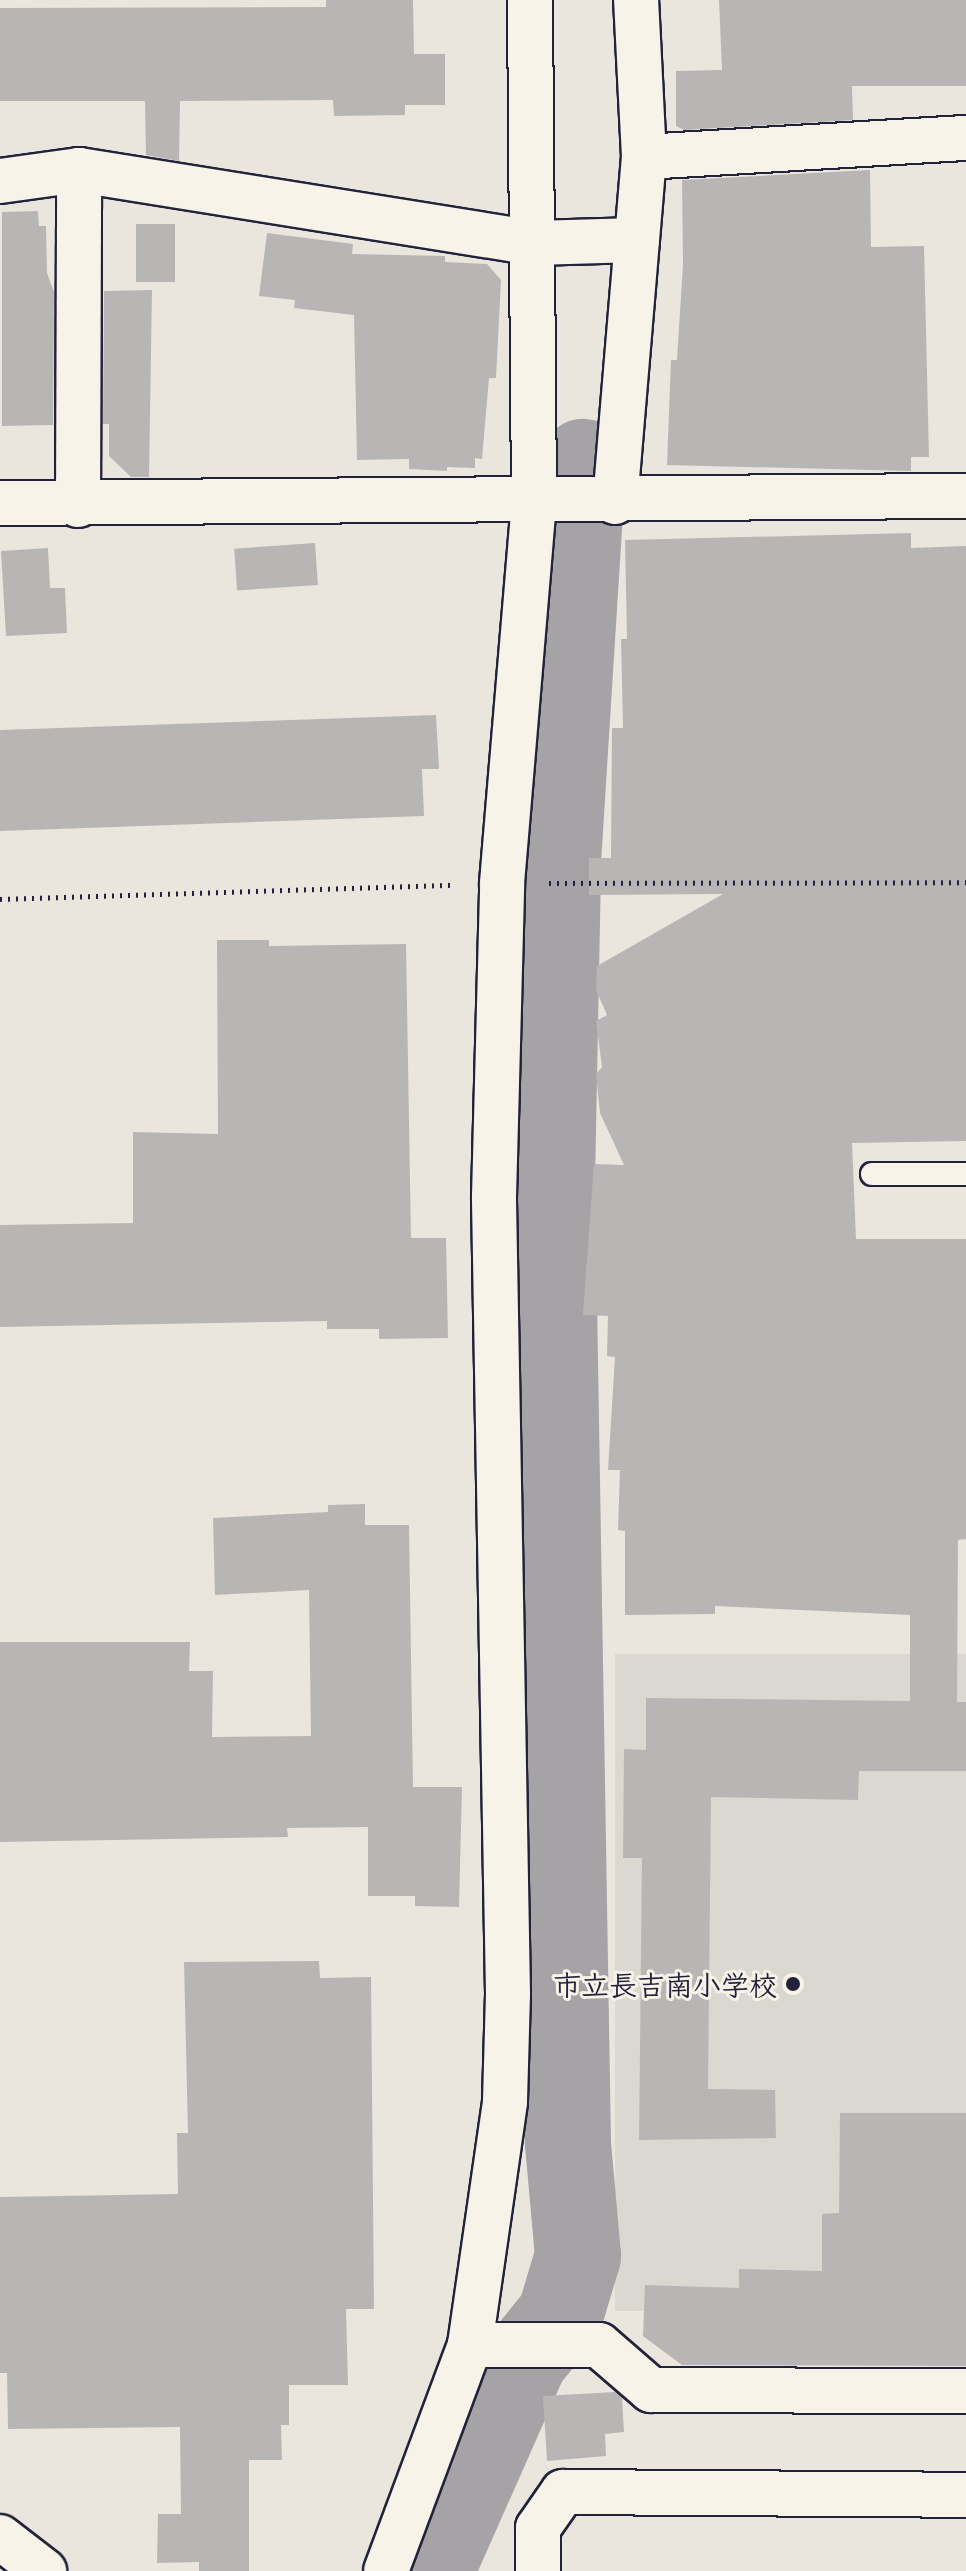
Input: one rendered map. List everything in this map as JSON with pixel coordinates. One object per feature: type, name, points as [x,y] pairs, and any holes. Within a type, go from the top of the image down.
[{"type":"street","points":[[386,2571],[470,2345],[505,2101],[508,1994],[494,1197],[502,883],[534,501],[530,0]]},
{"type":"street","points":[[615,502],[644,157],[636,0]]},
{"type":"street","points":[[644,157],[966,138]]},
{"type":"street","points":[[78,505],[79,170]]},
{"type":"street","points":[[0,181],[79,170],[534,243],[637,240]]},
{"type":"street","points":[[0,503],[615,502],[966,496]]},
{"type":"street","points":[[470,2345],[599,2345],[651,2390],[966,2391]]},
{"type":"street","points":[[538,2571],[538,2528],[563,2492],[966,2495]]},
{"type":"street","points":[[0,2537],[44,2571]]},
{"type":"lane","points":[[872,1174],[966,1174]]},
{"type":"path","points":[[0,899],[502,883],[966,882]]},
{"type":"shaded area","name":"市立長吉南小学校","points":[[615,1654],[966,1654],[966,2311],[615,2311]]},
{"type":"building","points":[[326,0],[413,0],[414,54],[445,54],[445,105],[405,105],[405,115],[334,116],[333,100],[180,101],[179,161],[146,155],[145,101],[0,101],[0,8],[326,7]]},
{"type":"building","points":[[719,0],[966,0],[966,86],[852,86],[853,120],[684,130],[676,126],[676,71],[722,70]]},
{"type":"building","points":[[870,170],[871,247],[924,246],[929,457],[911,457],[911,471],[667,465],[671,360],[677,360],[683,264],[682,180]]},
{"type":"building","points":[[38,211],[39,226],[46,226],[47,273],[54,292],[53,425],[2,426],[2,212]]},
{"type":"building","points":[[136,224],[175,224],[175,282],[136,282]]},
{"type":"building","points":[[267,233],[353,244],[352,254],[445,256],[445,262],[487,264],[501,280],[496,378],[489,378],[482,459],[475,458],[475,468],[447,467],[447,471],[409,469],[409,459],[357,460],[354,315],[294,308],[295,300],[259,296]]},
{"type":"building","points":[[152,290],[149,477],[131,477],[109,456],[109,424],[103,424],[104,291]]},
{"type":"building","points":[[911,533],[911,548],[966,546],[966,1141],[852,1143],[856,1239],[966,1239],[966,1539],[958,1540],[957,1702],[966,1702],[966,1771],[859,1771],[858,1800],[711,1797],[708,2089],[775,2090],[776,2138],[639,2140],[642,1858],[623,1858],[624,1749],[646,1750],[646,1698],[910,1701],[910,1615],[715,1606],[715,1614],[625,1615],[625,1531],[618,1530],[620,1470],[608,1470],[615,1357],[607,1356],[608,1316],[583,1315],[594,1164],[624,1165],[600,1113],[596,1074],[602,1067],[596,1021],[607,1015],[596,990],[597,966],[723,894],[589,895],[589,858],[611,858],[612,728],[623,728],[621,639],[627,639],[625,540]]},
{"type":"building","points":[[315,543],[318,585],[237,591],[234,549]]},
{"type":"building","points":[[48,548],[50,588],[65,588],[67,633],[6,636],[1,551]]},
{"type":"building","points":[[436,715],[439,769],[422,769],[424,816],[0,831],[0,730]]},
{"type":"building","points":[[217,940],[269,940],[269,946],[406,944],[411,1238],[446,1238],[448,1338],[379,1339],[379,1329],[327,1329],[327,1321],[0,1327],[0,1225],[133,1223],[133,1132],[218,1134]]},
{"type":"building","points":[[365,1504],[365,1525],[409,1525],[413,1787],[462,1787],[459,1907],[415,1906],[415,1896],[368,1896],[368,1827],[287,1828],[288,1837],[0,1842],[0,1642],[190,1642],[189,1671],[213,1671],[212,1737],[311,1736],[309,1590],[215,1595],[213,1518],[328,1512],[328,1505]]},
{"type":"building","points":[[319,1961],[320,1978],[371,1977],[374,2309],[346,2309],[348,2385],[289,2385],[289,2425],[281,2425],[282,2460],[249,2460],[249,2571],[199,2571],[199,2562],[157,2563],[158,2514],[181,2514],[180,2427],[8,2429],[7,2373],[0,2373],[0,2197],[178,2194],[177,2133],[188,2133],[184,1962]]},
{"type":"building","points":[[840,2113],[966,2113],[966,2366],[682,2365],[643,2336],[645,2285],[739,2288],[739,2269],[822,2271],[822,2214],[839,2213]]},
{"type":"building","points":[[615,2392],[622,2398],[624,2432],[605,2434],[606,2456],[547,2461],[543,2396]]},
{"type":"waterway","points":[[431,2571],[525,2359],[560,2316],[578,2256],[568,2144],[552,1182],[558,862],[583,462]]},
{"type":"place","name":"市立長吉南小学校","points":[[793,1984]]}]
